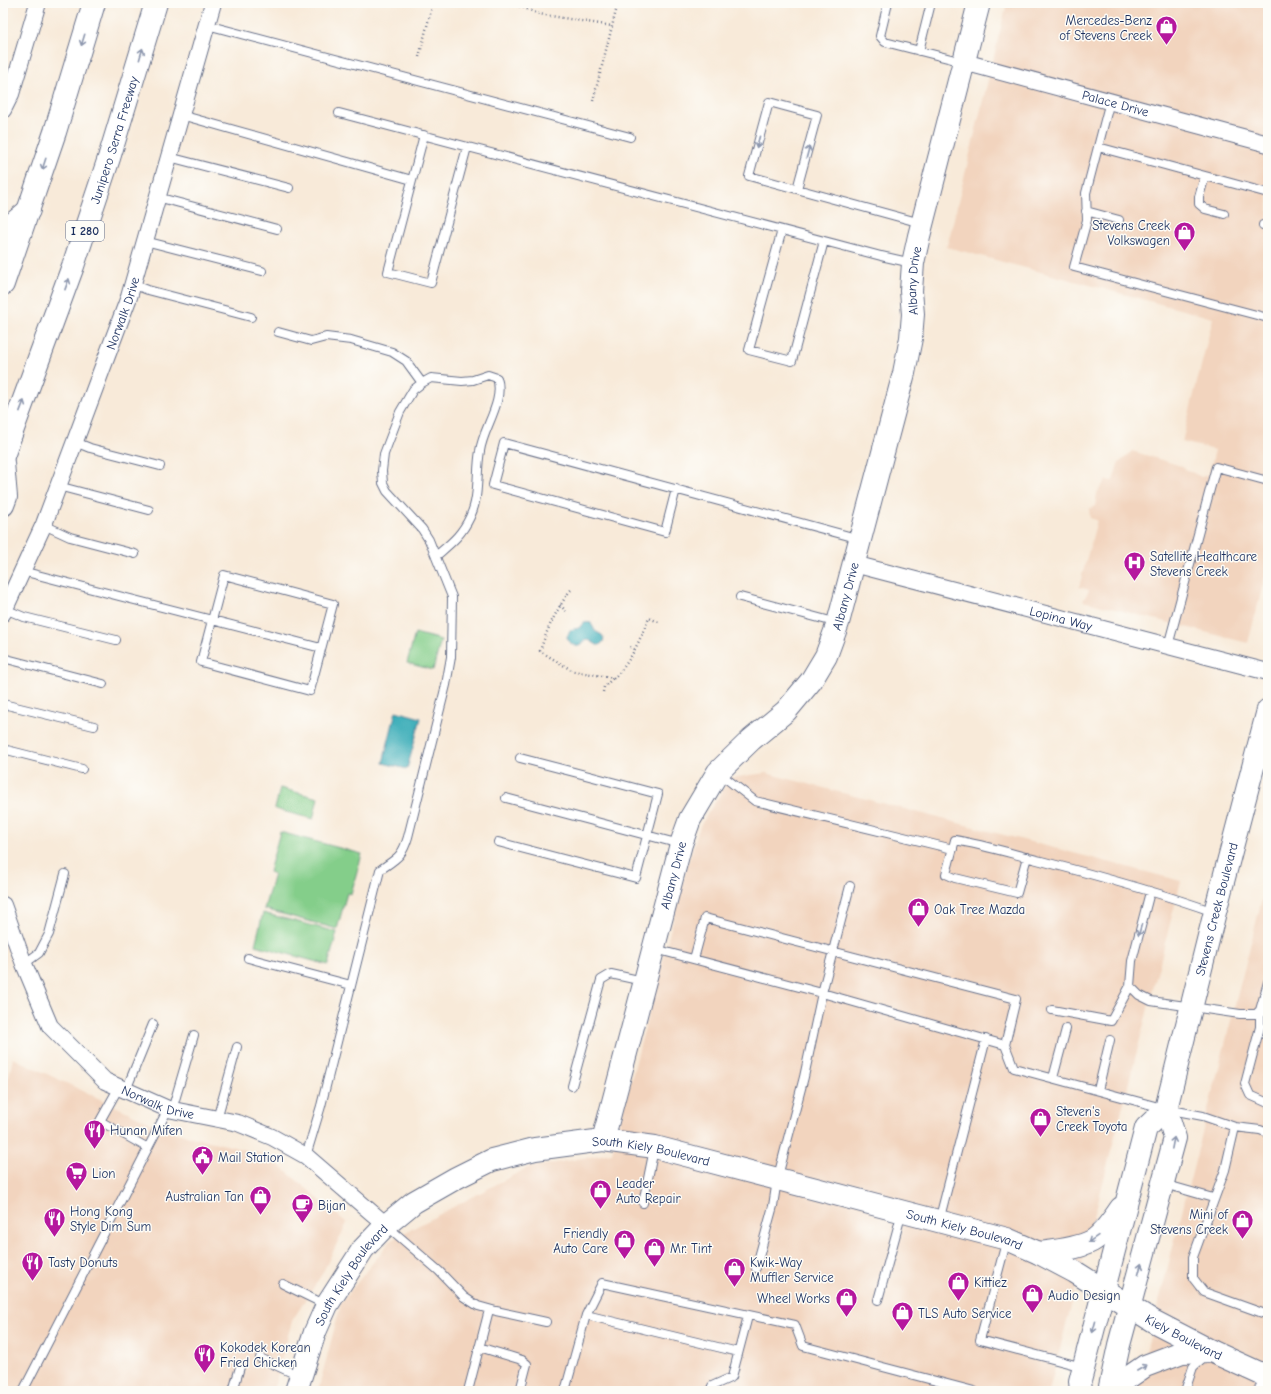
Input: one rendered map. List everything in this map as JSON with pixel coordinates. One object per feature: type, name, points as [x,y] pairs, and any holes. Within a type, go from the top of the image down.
[{"type":"main road","points":[[3,284],[57,124],[94,3]]},
{"type":"main road","name":"Junipero Serra Freeway","points":[[3,456],[74,266],[156,3]]},
{"type":"main road","name":"Albany Drive","points":[[603,1140],[680,844],[690,819],[718,772],[751,740],[786,711],[806,687],[826,656],[838,623],[904,373],[911,338],[913,314],[911,291],[913,263],[979,3]]},
{"type":"main road","points":[[3,232],[29,210]]},
{"type":"main road","points":[[3,463],[6,497],[3,505]]},
{"type":"main road","name":"Stevens Creek Boulevard","points":[[1166,1109],[1215,912],[1266,723]]},
{"type":"main road","points":[[1081,1391],[1080,1381],[1146,1128],[1166,1109],[1175,1138],[1119,1345],[1110,1391]]},
{"type":"main road","name":"South Kiely Boulevard","points":[[298,1384],[315,1332],[327,1305],[363,1249],[386,1225],[414,1202],[456,1178],[492,1160],[534,1149],[603,1140],[655,1147],[1007,1239],[1039,1253],[1104,1290]]},
{"type":"main road","points":[[1039,1253],[1069,1249],[1092,1241],[1108,1227],[1127,1199]]},
{"type":"main road","name":"Kiely Boulevard","points":[[1104,1290],[1153,1321],[1264,1381]]},
{"type":"main road","points":[[1110,1391],[1145,1366],[1182,1352],[1211,1351]]},
{"type":"street","points":[[3,110],[11,94],[38,3]]},
{"type":"street","name":"Norwalk Drive","points":[[4,611],[44,525],[132,284],[213,3]]},
{"type":"street","name":"Palace Drive","points":[[964,62],[1268,144]]},
{"type":"street","name":"Lopina Way","points":[[854,564],[1268,672]]},
{"type":"street","name":"Norwalk Drive","points":[[3,905],[24,964],[50,1026],[105,1081],[170,1110],[238,1123],[272,1137],[306,1156],[386,1225]]},
{"type":"lane","points":[[888,3],[880,36],[885,42],[964,62]]},
{"type":"lane","points":[[919,51],[931,3]]},
{"type":"lane","points":[[207,25],[630,137]]},
{"type":"lane","points":[[1110,101],[1086,193],[1087,220],[1074,267],[1268,318]]},
{"type":"lane","points":[[797,189],[817,115],[769,102],[749,176],[922,223]]},
{"type":"lane","points":[[339,113],[824,241],[913,263]]},
{"type":"lane","points":[[181,115],[412,180]]},
{"type":"lane","points":[[424,135],[388,272],[431,283],[467,147]]},
{"type":"lane","points":[[1098,147],[1268,193]]},
{"type":"lane","points":[[169,157],[289,188]]},
{"type":"lane","points":[[1205,176],[1199,197],[1200,204],[1204,209],[1224,214]]},
{"type":"lane","points":[[157,197],[277,229]]},
{"type":"lane","points":[[1086,211],[1118,220]]},
{"type":"lane","points":[[782,230],[749,350],[792,361],[824,241]]},
{"type":"lane","points":[[145,241],[262,272]]},
{"type":"lane","points":[[132,284],[148,290],[251,317]]},
{"type":"lane","points":[[278,332],[311,341],[326,337],[351,340],[392,352],[406,361],[422,383]]},
{"type":"lane","points":[[306,1156],[380,870],[398,858],[404,850],[446,685],[451,657],[452,597],[429,540],[422,529],[387,491],[383,483],[382,471],[384,454],[400,412],[413,390],[422,383],[431,378],[462,381],[473,380],[488,375],[497,378],[499,383],[498,396],[479,452],[479,475],[471,516],[459,537],[436,556]]},
{"type":"lane","points":[[75,442],[90,448],[160,466]]},
{"type":"lane","points":[[676,489],[665,532],[493,485],[504,443],[676,489],[861,539]]},
{"type":"lane","points":[[1168,646],[1216,467],[1268,481]]},
{"type":"lane","points":[[58,486],[149,510]]},
{"type":"lane","points":[[44,525],[70,537],[134,554]]},
{"type":"lane","points":[[22,571],[321,648]]},
{"type":"lane","points":[[224,575],[333,604],[310,691],[201,662],[212,621],[224,575]]},
{"type":"lane","points":[[740,596],[838,623]]},
{"type":"lane","points":[[4,611],[116,640]]},
{"type":"lane","points":[[3,658],[103,684]]},
{"type":"lane","points":[[3,704],[94,726]]},
{"type":"lane","points":[[3,749],[82,769]]},
{"type":"lane","points":[[498,842],[636,878],[648,835],[658,794],[520,758]]},
{"type":"lane","points":[[718,772],[755,801],[953,848]]},
{"type":"lane","points":[[506,798],[680,844]]},
{"type":"lane","points":[[1026,857],[1018,890],[1015,894],[948,876],[946,874],[955,840],[1026,857],[1085,872],[1177,899],[1215,912]]},
{"type":"lane","points":[[24,964],[39,953],[49,934],[64,874]]},
{"type":"lane","points":[[756,1268],[773,1206],[777,1180],[804,1077],[832,951],[850,886]]},
{"type":"lane","points":[[1052,1010],[1111,1021],[1130,986],[1132,961],[1150,892]]},
{"type":"lane","points":[[694,959],[705,918],[1016,999],[1004,1045],[1014,1068],[1166,1109],[1203,1116],[1236,1127],[1260,1130],[1268,1134]]},
{"type":"lane","points":[[653,948],[822,993],[1004,1045]]},
{"type":"lane","points":[[248,958],[350,985]]},
{"type":"lane","points":[[572,1086],[601,980],[611,974],[644,981]]},
{"type":"lane","points":[[1268,983],[1260,1010],[1260,1027],[1244,1084],[1250,1096],[1268,1103]]},
{"type":"lane","points":[[1130,986],[1139,995],[1151,1001],[1240,1014],[1256,1014],[1260,1010]]},
{"type":"lane","points":[[148,1148],[100,1121],[122,1088],[153,1024]]},
{"type":"lane","points":[[1053,1078],[1066,1029]]},
{"type":"lane","points":[[23,1391],[148,1148],[170,1110],[194,1036]]},
{"type":"lane","points":[[938,1222],[986,1039]]},
{"type":"lane","points":[[1098,1090],[1110,1040]]},
{"type":"lane","points":[[217,1119],[237,1047]]},
{"type":"lane","points":[[1236,1127],[1224,1170],[1193,1257],[1193,1278],[1204,1292],[1268,1315]]},
{"type":"lane","points":[[643,1203],[655,1147]]},
{"type":"lane","points":[[1163,1184],[1214,1198]]},
{"type":"lane","points":[[878,1300],[902,1212]]},
{"type":"lane","points":[[386,1225],[439,1271],[464,1297],[478,1306],[489,1310],[546,1322]]},
{"type":"lane","points":[[1007,1239],[980,1340],[1084,1367]]},
{"type":"lane","points":[[565,1391],[586,1315],[602,1283],[795,1325],[803,1346],[974,1391]]},
{"type":"lane","points":[[284,1284],[327,1305]]},
{"type":"lane","points":[[468,1391],[489,1310]]},
{"type":"lane","points":[[586,1315],[738,1352]]},
{"type":"lane","points":[[711,1391],[712,1386],[732,1377],[748,1316]]},
{"type":"lane","points":[[479,1347],[522,1360],[527,1364],[520,1391]]},
{"type":"lane","points":[[1185,1391],[1193,1366],[1211,1351]]},
{"type":"lane","points":[[260,1358],[298,1384]]},
{"type":"lane","points":[[233,1391],[240,1367]]},
{"type":"path","points":[[419,57],[433,3]]},
{"type":"path","points":[[512,3],[539,14],[612,26]]},
{"type":"path","points":[[593,101],[618,3]]},
{"type":"path","points":[[571,590],[560,604],[546,632],[540,651],[573,671],[614,678]]},
{"type":"path","points":[[560,604],[566,612]]},
{"type":"path","points":[[603,692],[604,688],[622,670],[649,618],[661,623]]},
{"type":"path","points":[[630,647],[634,649]]},
{"type":"shaded area","points":[[1007,3],[1268,3],[1268,565],[1248,643],[1083,601],[1089,590],[1079,587],[1097,520],[1090,518],[1089,509],[1095,506],[1097,493],[1106,480],[1113,481],[1118,464],[1132,451],[1178,465],[1201,477],[1209,475],[1215,450],[1182,442],[1213,318],[947,247]]},
{"type":"shaded area","points":[[766,773],[1181,881],[1049,1391],[318,1391],[341,1303],[391,1240],[527,1168],[612,1153],[689,859],[700,826],[730,778]]},
{"type":"shaded area","points":[[1268,876],[1268,1391],[1136,1391]]},
{"type":"shaded area","points":[[13,1058],[168,1131],[267,1155],[347,1223],[322,1274],[292,1321],[273,1391],[15,1391],[3,1377],[3,1090],[9,1076]]},
{"type":"green space","points":[[415,633],[441,640],[433,670],[407,663]]},
{"type":"green space","points":[[280,788],[318,798],[313,819],[275,809]]},
{"type":"green space","points":[[280,832],[362,854],[351,894],[347,893],[337,929],[264,909],[274,874],[269,872]]},
{"type":"green space","points":[[263,913],[337,932],[328,965],[255,945]]},
{"type":"water","points":[[584,622],[591,623],[595,631],[602,635],[604,639],[600,645],[597,645],[589,640],[584,641],[580,646],[578,646],[569,641],[567,637],[570,630],[579,628]]},
{"type":"water","points":[[396,711],[421,718],[407,769],[383,763]]},
{"type":"place","name":"Mercedes-Benz of Stevens Creek","points":[[1167,46]]},
{"type":"place","name":"Stevens Creek Volkswagen","points":[[1185,252]]},
{"type":"place","name":"Satellite Healthcare Stevens Creek","points":[[1134,582]]},
{"type":"place","name":"Oak Tree Mazda","points":[[918,928]]},
{"type":"place","name":"Steven's Creek Toyota","points":[[1041,1138]]},
{"type":"place","name":"Hunan Mifen","points":[[94,1150]]},
{"type":"place","name":"Mail Station","points":[[203,1176]]},
{"type":"place","name":"Lion","points":[[77,1192]]},
{"type":"place","name":"Leader Auto Repair","points":[[601,1210]]},
{"type":"place","name":"Australian Tan","points":[[260,1216]]},
{"type":"place","name":"Bijan","points":[[302,1224]]},
{"type":"place","name":"Hong Kong Style Dim Sum","points":[[54,1238]]},
{"type":"place","name":"Mini of Stevens Creek","points":[[1243,1240]]},
{"type":"place","name":"Friendly Auto Care","points":[[624,1260]]},
{"type":"place","name":"Mr. Tint","points":[[655,1268]]},
{"type":"place","name":"Tasty Donuts","points":[[32,1282]]},
{"type":"place","name":"Kwik-Way Muffler Service","points":[[734,1288]]},
{"type":"place","name":"Kittiez","points":[[959,1302]]},
{"type":"place","name":"Audio Design","points":[[1032,1314]]},
{"type":"place","name":"Wheel Works","points":[[846,1318]]},
{"type":"place","name":"TLS Auto Service","points":[[903,1332]]},
{"type":"place","name":"Kokodek Korean Fried Chicken","points":[[204,1374]]}]
